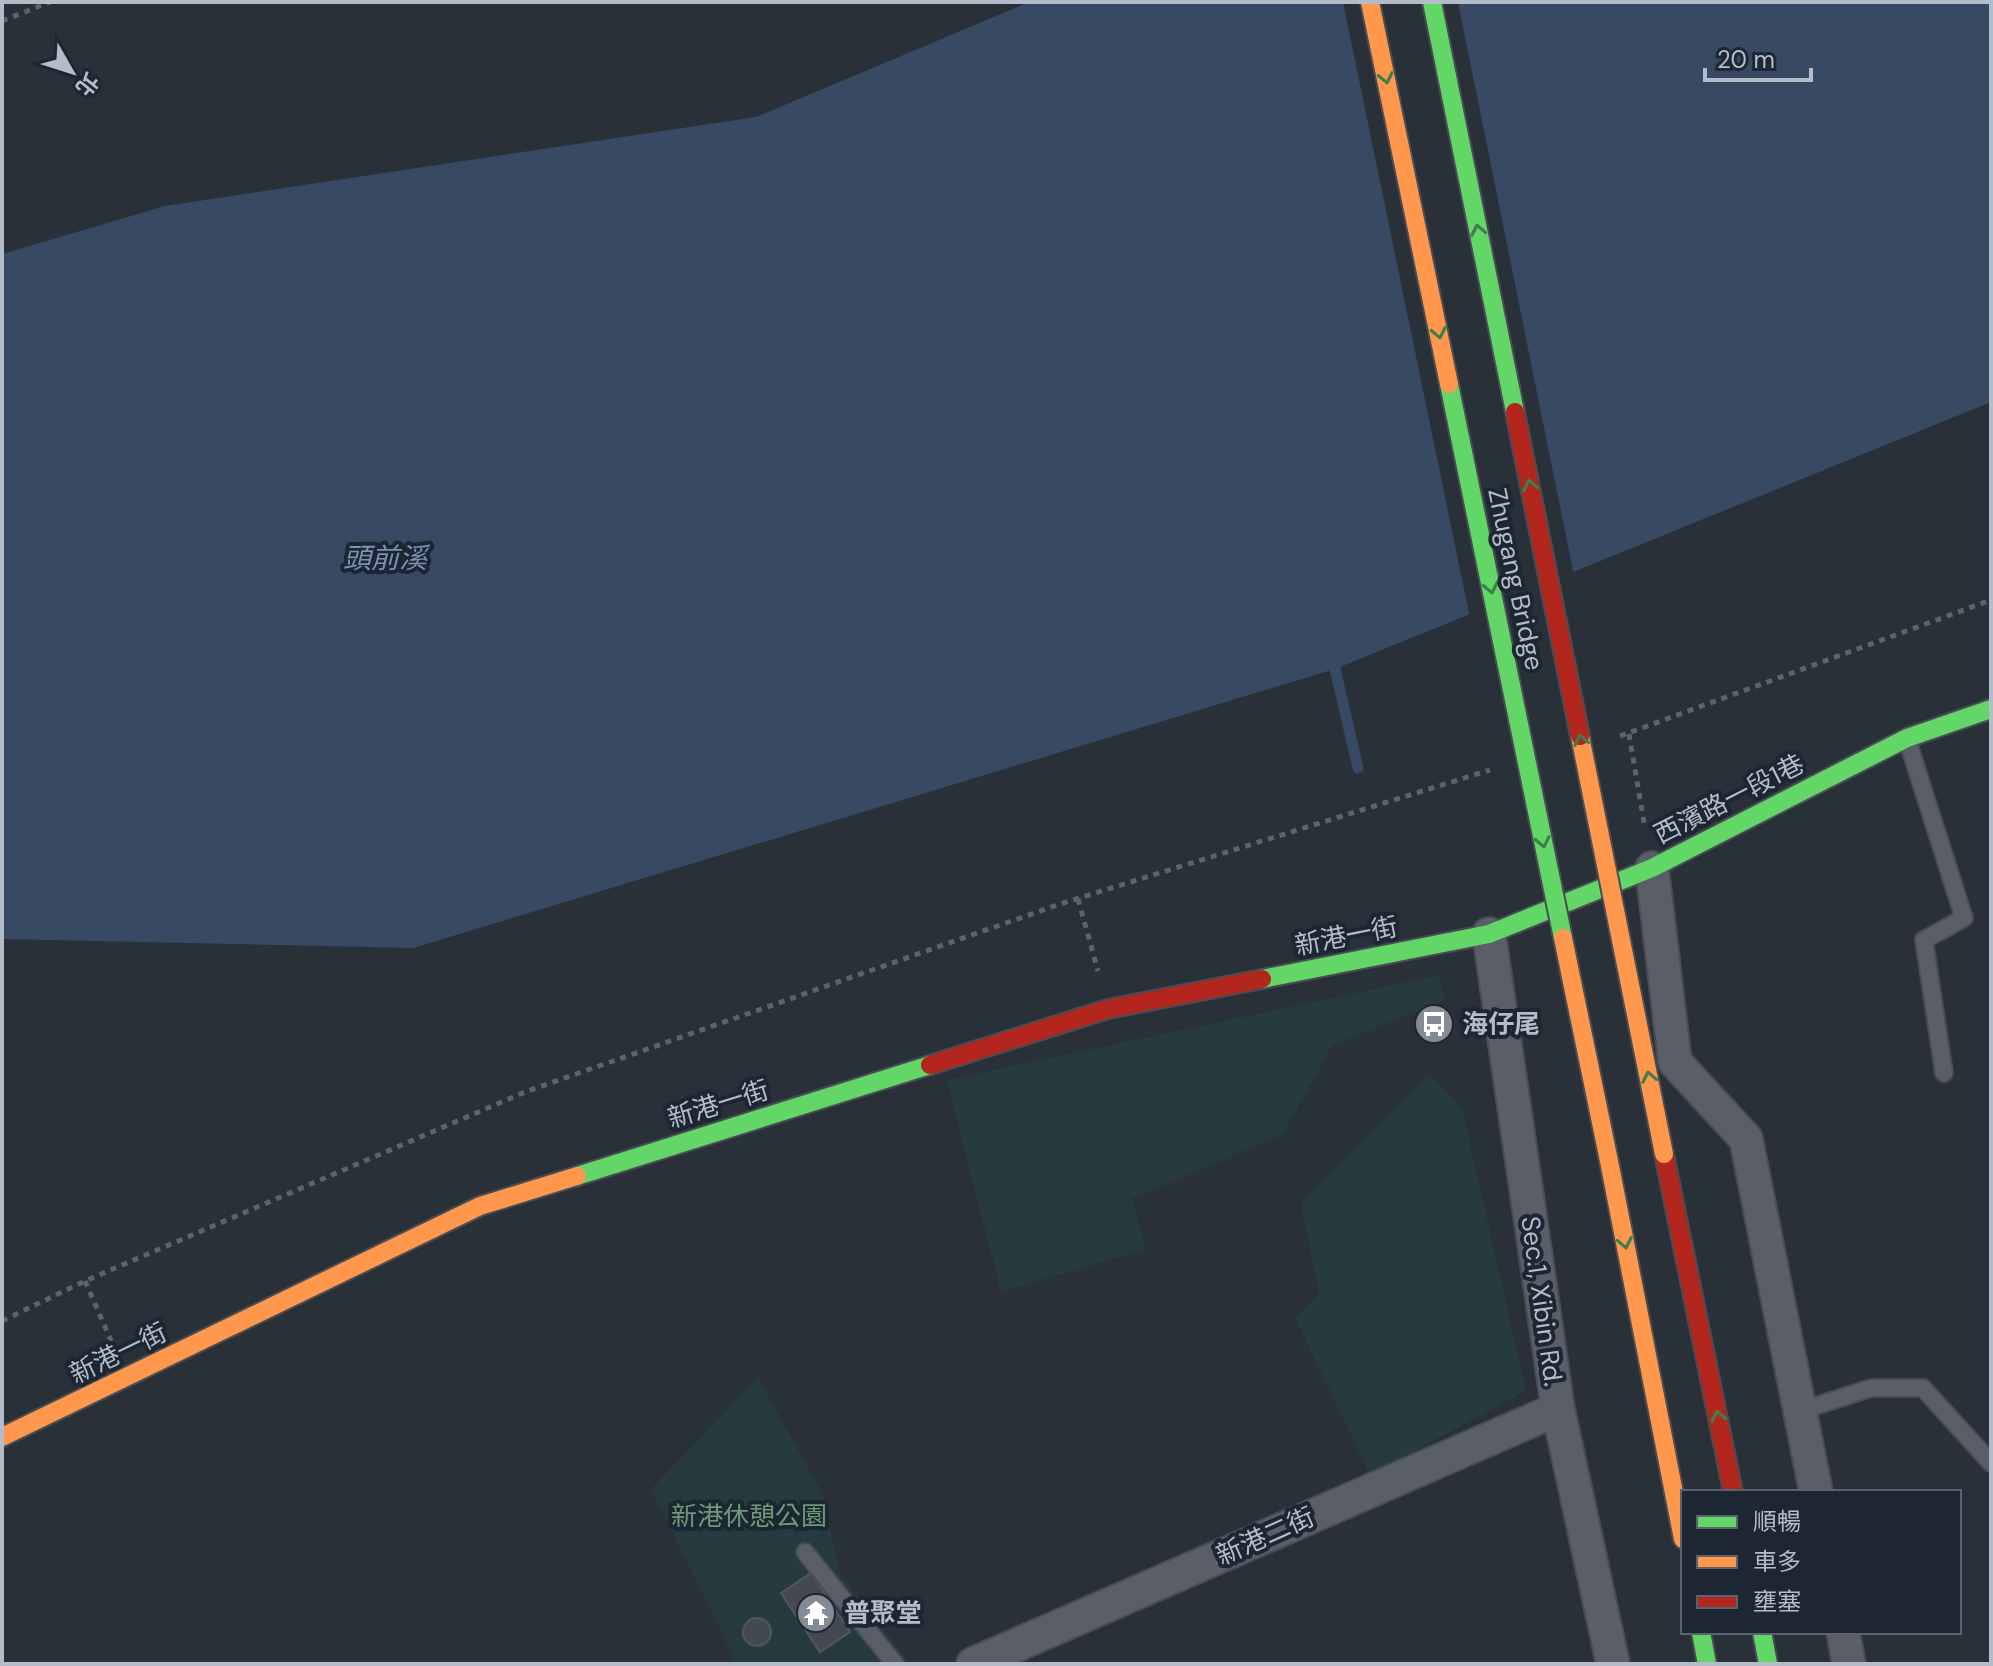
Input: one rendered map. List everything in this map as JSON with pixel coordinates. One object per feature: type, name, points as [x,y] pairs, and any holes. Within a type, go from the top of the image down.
[{"type":"main road","name":"Zhugang Bridge","points":[[1370,2],[1610,1166],[1681,1529]]},
{"type":"main road","name":"Zhugang Bridge","points":[[1432,2],[1733,1490]]},
{"type":"main road","name":"西濱路一段1巷","points":[[1489,934],[1652,868],[1907,738],[1991,709]]},
{"type":"main road","name":"新港一街","points":[[2,1437],[480,1206],[1108,1009],[1489,934]]},
{"type":"main road","points":[[1701,1634],[1707,1664]]},
{"type":"main road","points":[[1762,1634],[1768,1664]]},
{"type":"street","points":[[1652,868],[1675,1062],[1746,1139],[1816,1490]]},
{"type":"street","name":"Sec.1, Xibin Rd.","points":[[1489,934],[1558,1409],[1613,1664]]},
{"type":"street","name":"新港二街","points":[[973,1664],[1558,1409]]},
{"type":"street","points":[[1843,1634],[1849,1664]]},
{"type":"lane","points":[[1907,738],[1964,918],[1924,940],[1944,1073]]},
{"type":"lane","points":[[1800,1411],[1871,1388],[1923,1388],[1991,1463]]},
{"type":"lane","points":[[805,1552],[895,1664]]},
{"type":"path","points":[[2,21],[50,2]]},
{"type":"path","points":[[1614,738],[1991,600]]},
{"type":"path","points":[[1629,734],[1652,868]]},
{"type":"path","points":[[2,1321],[85,1281],[525,1092],[1078,899],[1442,782],[1499,767]]},
{"type":"path","points":[[1078,899],[1108,1009]]},
{"type":"path","points":[[85,1281],[128,1378]]},
{"type":"green space","points":[[1440,975],[1444,1000],[1332,1046],[1283,1134],[1132,1199],[1146,1249],[1001,1292],[947,1080]]},
{"type":"green space","points":[[1429,1074],[1462,1108],[1526,1391],[1370,1475],[1295,1318],[1319,1293],[1301,1203]]},
{"type":"green space","name":"新港休憩公園","points":[[758,1378],[821,1491],[840,1572],[911,1664],[737,1664],[651,1489]]},
{"type":"water","name":"頭前溪","points":[[1029,2],[1991,2],[1991,402],[1335,669],[413,948],[2,939],[2,254],[165,206],[756,117]]},
{"type":"pier","points":[[1343,2],[1458,2],[1574,576],[1470,618]]},
{"type":"building","name":"普聚堂","points":[[811,1573],[850,1632],[820,1652],[781,1593]]},
{"type":"building","points":[[757,1618],[767,1622],[771,1632],[767,1642],[757,1646],[747,1642],[743,1632],[747,1622]]},
{"type":"waterway","points":[[1335,669],[1358,768]]},
{"type":"traffic: fast","points":[[1432,2],[1515,412]]},
{"type":"traffic: fast","points":[[1449,384],[1563,938]]},
{"type":"traffic: fast","points":[[1262,979],[1489,934],[1652,868],[1907,738],[1991,709]]},
{"type":"traffic: fast","points":[[577,1176],[930,1065]]},
{"type":"traffic: fast","points":[[1701,1634],[1707,1664]]},
{"type":"traffic: fast","points":[[1762,1634],[1768,1664]]},
{"type":"traffic: slow","points":[[1370,2],[1449,384]]},
{"type":"traffic: slow","points":[[1580,736],[1664,1154]]},
{"type":"traffic: slow","points":[[1563,938],[1610,1166]]},
{"type":"traffic: slow","points":[[1610,1166],[1681,1529]]},
{"type":"traffic: slow","points":[[2,1437],[480,1206],[577,1176]]},
{"type":"traffic: jam","points":[[1515,412],[1580,736]]},
{"type":"traffic: jam","points":[[930,1065],[1108,1009],[1262,979]]},
{"type":"traffic: jam","points":[[1664,1154],[1733,1490]]},
{"type":"place","name":"海仔尾","points":[[1434,1024]]},
{"type":"place","name":"普聚堂","points":[[816,1613]]}]
